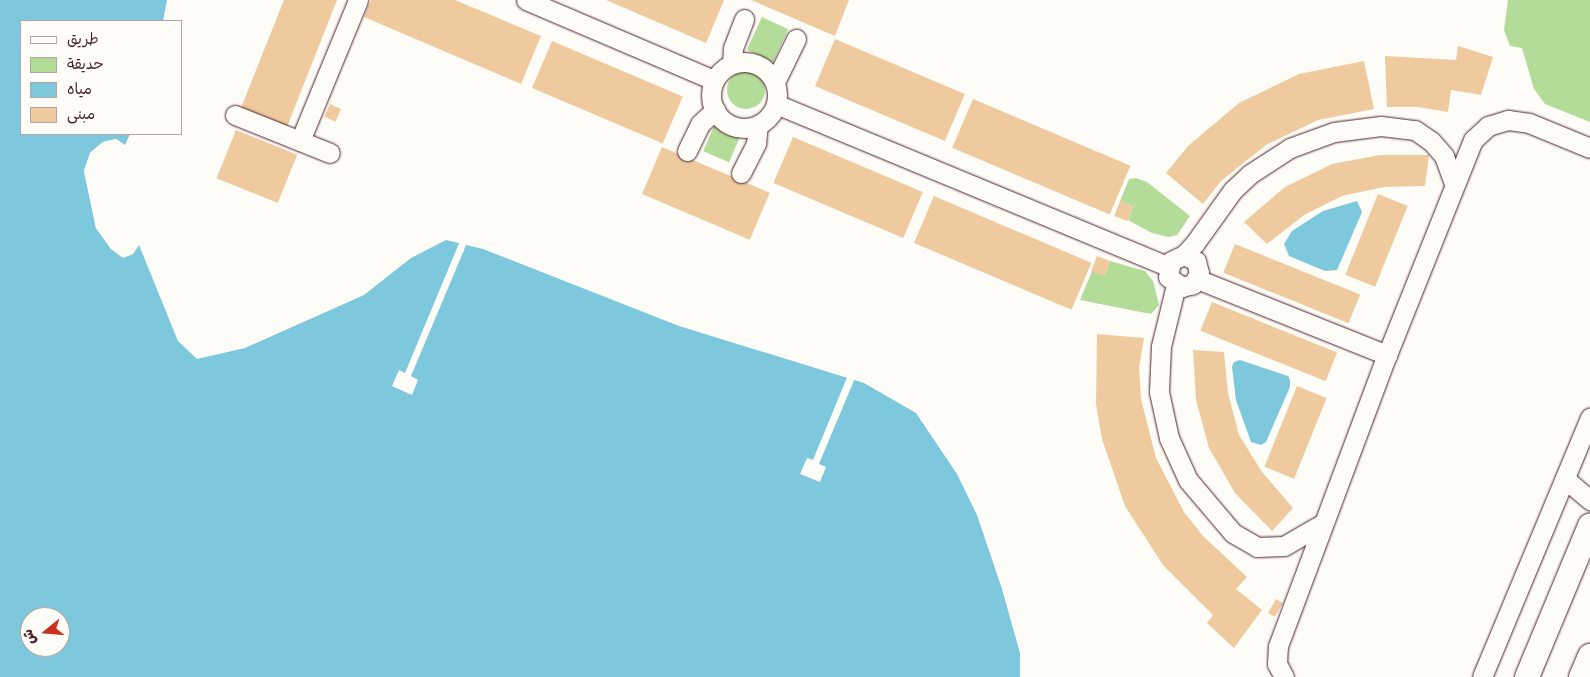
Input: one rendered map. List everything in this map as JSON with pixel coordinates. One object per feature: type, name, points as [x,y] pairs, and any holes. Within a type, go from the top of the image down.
[{"type":"main road","points":[[1527,677],[1590,526]]},
{"type":"main road","points":[[1581,677],[1590,656]]},
{"type":"street","points":[[300,141],[358,0]]},
{"type":"street","points":[[526,0],[714,80]]},
{"type":"street","points":[[744,20],[733,48],[732,63],[714,80],[711,90],[715,110],[732,126],[743,128],[758,125],[772,114],[776,104],[775,82],[796,39]]},
{"type":"street","points":[[732,63],[756,64],[767,70],[775,82]]},
{"type":"street","points":[[776,104],[1168,266]]},
{"type":"street","points":[[687,151],[700,124],[715,110]]},
{"type":"street","points":[[235,115],[330,153]]},
{"type":"street","points":[[1284,677],[1277,664],[1278,646],[1322,524],[1387,355],[1473,140],[1498,122],[1518,120],[1590,148]]},
{"type":"street","points":[[741,172],[756,143],[758,125]]},
{"type":"street","points":[[1184,255],[1223,203],[1250,174],[1290,148],[1334,132],[1381,126],[1414,130],[1431,141],[1444,156],[1454,184]]},
{"type":"street","points":[[1184,255],[1196,261],[1197,279],[1188,287],[1176,285],[1168,277],[1168,266],[1175,257],[1184,255]]},
{"type":"street","points":[[1197,279],[1387,355]]},
{"type":"street","points":[[1176,285],[1161,346],[1160,392],[1169,438],[1188,480],[1233,533],[1257,547],[1284,546],[1322,524]]},
{"type":"street","points":[[1482,677],[1565,479],[1584,445],[1590,418]]},
{"type":"street","points":[[1565,479],[1590,500]]},
{"type":"green space","points":[[1508,0],[1590,0],[1590,122],[1545,104],[1534,89],[1522,48],[1510,46],[1504,30]]},
{"type":"green space","points":[[762,17],[788,29],[773,62],[747,50]]},
{"type":"green space","points":[[746,71],[759,77],[765,90],[759,103],[746,109],[733,103],[727,90],[733,77]]},
{"type":"green space","points":[[717,119],[743,130],[729,162],[703,151]]},
{"type":"green space","points":[[1136,178],[1147,182],[1190,216],[1177,235],[1169,237],[1152,233],[1128,220],[1133,206],[1120,201],[1129,179]]},
{"type":"green space","points":[[1110,261],[1145,271],[1153,281],[1159,305],[1151,314],[1080,300],[1092,271],[1105,275]]},
{"type":"water","points":[[0,0],[167,0],[163,20],[20,20],[20,135],[130,135],[125,145],[116,139],[103,142],[90,153],[84,171],[96,228],[111,249],[123,257],[133,254],[139,245],[178,341],[197,359],[245,348],[364,295],[411,258],[446,240],[483,249],[679,326],[864,383],[916,413],[957,474],[977,515],[1002,589],[1020,653],[1020,677],[0,677]]},
{"type":"water","points":[[1357,201],[1362,212],[1337,270],[1325,271],[1289,256],[1284,244],[1292,231],[1323,211]]},
{"type":"water","points":[[1240,360],[1288,376],[1290,380],[1290,387],[1266,442],[1261,445],[1251,442],[1236,400],[1232,367],[1234,362]]},
{"type":"pier","points":[[116,139],[126,147],[115,142],[104,144],[92,155],[87,171],[98,227],[112,247],[123,255],[139,245],[133,254],[123,258],[111,249],[96,228],[84,171],[90,153],[103,142]]},
{"type":"pier","points":[[460,241],[467,243],[411,376],[418,380],[412,395],[392,386],[399,370],[405,373]]},
{"type":"pier","points":[[848,375],[855,378],[819,464],[826,467],[820,482],[800,474],[807,458],[813,460]]},
{"type":"building","points":[[284,0],[337,0],[287,127],[241,108]]},
{"type":"building","points":[[371,0],[455,0],[541,36],[521,84],[364,17]]},
{"type":"building","points":[[606,0],[724,0],[706,43]]},
{"type":"building","points":[[751,0],[849,0],[835,36]]},
{"type":"building","points":[[835,39],[965,94],[945,141],[815,86]]},
{"type":"building","points":[[552,41],[683,96],[663,143],[532,88]]},
{"type":"building","points":[[1458,46],[1493,57],[1481,95],[1451,90],[1448,112],[1418,107],[1387,107],[1385,56],[1456,60]]},
{"type":"building","points":[[1364,61],[1374,109],[1318,120],[1266,145],[1221,181],[1203,204],[1166,173],[1188,146],[1239,103],[1299,74]]},
{"type":"building","points":[[973,99],[1130,166],[1110,215],[952,148]]},
{"type":"building","points":[[330,104],[341,109],[335,122],[324,117]]},
{"type":"building","points":[[236,130],[297,155],[278,203],[217,178]]},
{"type":"building","points":[[793,137],[923,192],[903,238],[773,183]]},
{"type":"building","points":[[662,147],[770,193],[750,240],[642,194]]},
{"type":"building","points":[[1380,155],[1429,155],[1425,186],[1384,187],[1342,196],[1304,215],[1267,244],[1244,222],[1285,187],[1332,164]]},
{"type":"building","points":[[1378,194],[1408,206],[1375,287],[1345,275]]},
{"type":"building","points":[[934,196],[1091,263],[1071,310],[914,243]]},
{"type":"building","points":[[1120,201],[1133,206],[1127,221],[1114,216]]},
{"type":"building","points":[[1235,244],[1360,295],[1349,323],[1223,273]]},
{"type":"building","points":[[1097,256],[1110,261],[1104,276],[1091,271]]},
{"type":"building","points":[[1212,302],[1337,353],[1326,381],[1200,331]]},
{"type":"building","points":[[1097,334],[1144,338],[1139,368],[1141,399],[1156,458],[1184,512],[1203,536],[1247,577],[1236,589],[1262,610],[1234,648],[1207,623],[1213,615],[1163,565],[1125,506],[1102,439],[1096,404]]},
{"type":"building","points":[[1193,350],[1224,352],[1228,393],[1239,435],[1262,472],[1293,508],[1272,531],[1235,493],[1209,448],[1196,400]]},
{"type":"building","points":[[1297,386],[1327,398],[1294,479],[1264,467]]},
{"type":"building","points":[[1276,599],[1283,603],[1275,617],[1268,613]]}]
